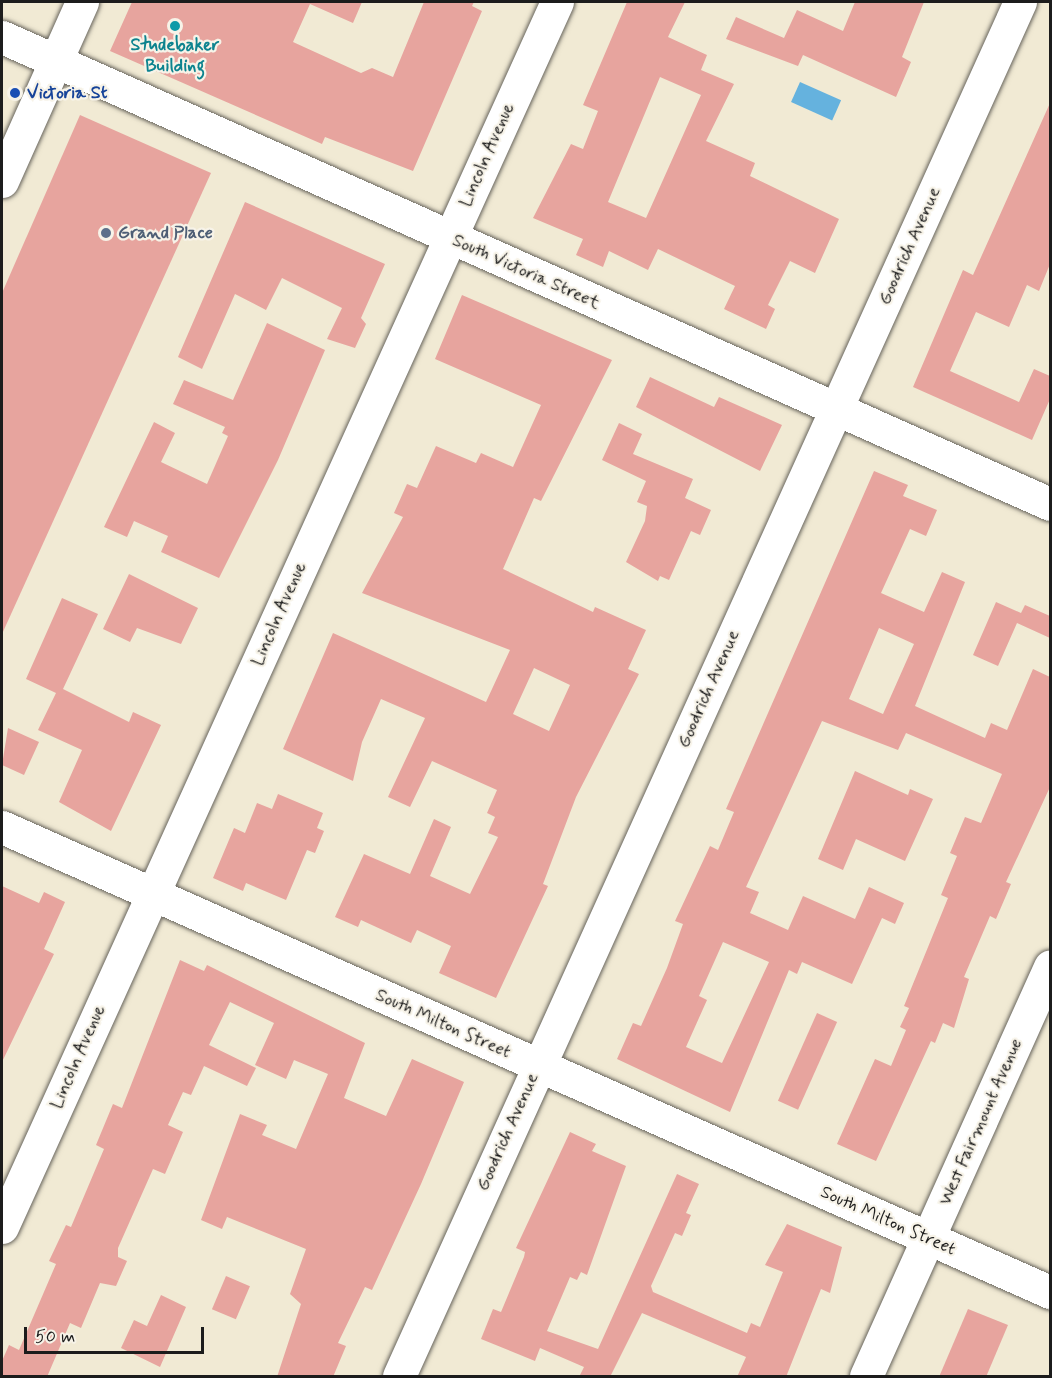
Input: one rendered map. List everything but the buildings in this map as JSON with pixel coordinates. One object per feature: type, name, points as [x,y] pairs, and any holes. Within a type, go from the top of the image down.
[{"type":"street","points":[[2,181],[82,2]]},
{"type":"street","name":"Lincoln Avenue","points":[[2,1227],[557,2]]},
{"type":"street","name":"Goodrich Avenue","points":[[399,1377],[1020,2]]},
{"type":"street","name":"South Victoria Street","points":[[2,38],[836,411],[1050,504]]},
{"type":"street","name":"South Milton Street","points":[[2,827],[1050,1292]]},
{"type":"street","name":"West Fairmount Avenue","points":[[866,1377],[1050,966]]},
{"type":"water","points":[[800,82],[841,100],[832,120],[791,102]]},
{"type":"place","name":"Studebaker Building","points":[[175,26]]},
{"type":"place","name":"Victoria St","points":[[15,93]]},
{"type":"place","name":"Grand Place","points":[[106,233]]}]
